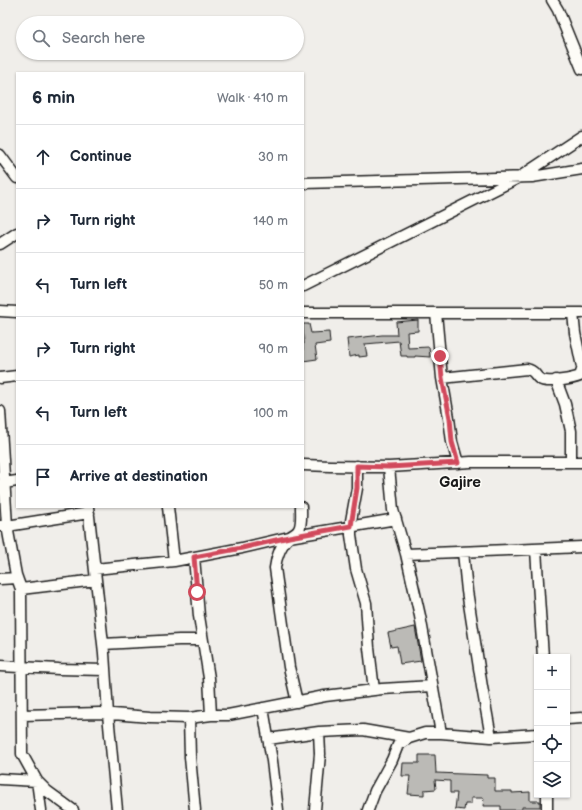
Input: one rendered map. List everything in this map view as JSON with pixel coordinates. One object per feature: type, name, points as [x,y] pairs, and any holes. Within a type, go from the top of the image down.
[{"type":"street","points":[[552,0],[558,10],[582,69]]},
{"type":"street","points":[[304,285],[520,177],[582,136]]},
{"type":"street","points":[[0,155],[16,177]]},
{"type":"street","points":[[304,183],[532,177],[582,169]]},
{"type":"street","points":[[0,244],[16,234]]},
{"type":"street","points":[[0,311],[16,312]]},
{"type":"street","points":[[304,313],[578,313],[575,333],[582,367]]},
{"type":"street","points":[[436,313],[442,378],[450,418],[452,442],[458,463]]},
{"type":"street","points":[[442,378],[527,369],[534,372],[538,378],[543,381],[575,378],[580,376],[582,370]]},
{"type":"street","points":[[0,378],[16,376]]},
{"type":"street","points":[[556,380],[571,431],[571,462]]},
{"type":"street","points":[[0,411],[3,526],[17,578],[22,589],[22,754],[37,781],[47,791],[73,810]]},
{"type":"street","points":[[304,465],[389,467],[458,463],[582,462]]},
{"type":"street","points":[[357,466],[357,488],[351,535],[356,569],[366,603],[374,690]]},
{"type":"street","points":[[389,467],[393,510],[406,554],[420,616],[441,733]]},
{"type":"street","points":[[2,484],[16,482]]},
{"type":"street","points":[[167,508],[174,561]]},
{"type":"street","points":[[297,702],[289,667],[275,574],[276,560],[279,551],[289,537],[300,529],[301,508]]},
{"type":"street","points":[[3,526],[89,510],[103,644],[117,810]]},
{"type":"street","points":[[22,589],[242,548],[289,537],[396,519]]},
{"type":"street","points":[[406,554],[582,547]]},
{"type":"street","points":[[536,549],[543,654]]},
{"type":"street","points":[[463,552],[466,591],[491,736]]},
{"type":"street","points":[[194,557],[199,616],[209,678],[211,715]]},
{"type":"street","points":[[0,579],[17,578]]},
{"type":"street","points":[[103,644],[202,640]]},
{"type":"street","points":[[0,666],[105,670]]},
{"type":"street","points":[[22,715],[100,713],[189,718],[211,715],[228,715],[325,696],[374,690],[432,686]]},
{"type":"street","points":[[263,708],[278,810]]},
{"type":"street","points":[[189,718],[190,757],[195,810]]},
{"type":"street","points":[[570,719],[582,718]]},
{"type":"street","points":[[268,739],[319,732],[363,730],[409,738]]},
{"type":"street","points":[[315,810],[320,754],[319,732]]},
{"type":"street","points":[[368,810],[375,791],[392,760],[398,745],[409,738],[425,733],[491,736],[534,734]]},
{"type":"street","points":[[0,779],[37,781]]},
{"type":"street","points":[[37,781],[41,810]]},
{"type":"street","points":[[547,798],[547,810]]},
{"type":"building","points":[[418,320],[418,331],[407,332],[408,348],[429,347],[430,357],[401,356],[399,341],[365,344],[367,356],[359,357],[359,355],[349,357],[347,339],[397,335],[396,322]]},
{"type":"building","points":[[304,324],[309,324],[311,333],[329,332],[330,343],[315,345],[317,359],[304,361]]},
{"type":"building","points":[[415,627],[421,661],[400,664],[397,646],[391,647],[388,633]]},
{"type":"building","points":[[419,755],[435,755],[436,773],[487,775],[487,778],[495,778],[495,791],[512,791],[512,793],[530,792],[530,801],[540,801],[540,807],[522,807],[522,810],[501,810],[501,806],[483,806],[484,798],[471,798],[471,804],[465,804],[464,810],[455,809],[457,793],[450,793],[450,781],[435,780],[436,789],[424,790],[424,795],[408,794],[410,776],[402,776],[403,763],[419,763]]},
{"type":"district","name":"Gajire","points":[[460,482]]},
{"type":"route","points":[[197,592],[194,557],[289,537],[351,526],[357,488],[357,466],[389,467],[458,463],[452,442],[450,418],[442,378],[440,356]]}]
